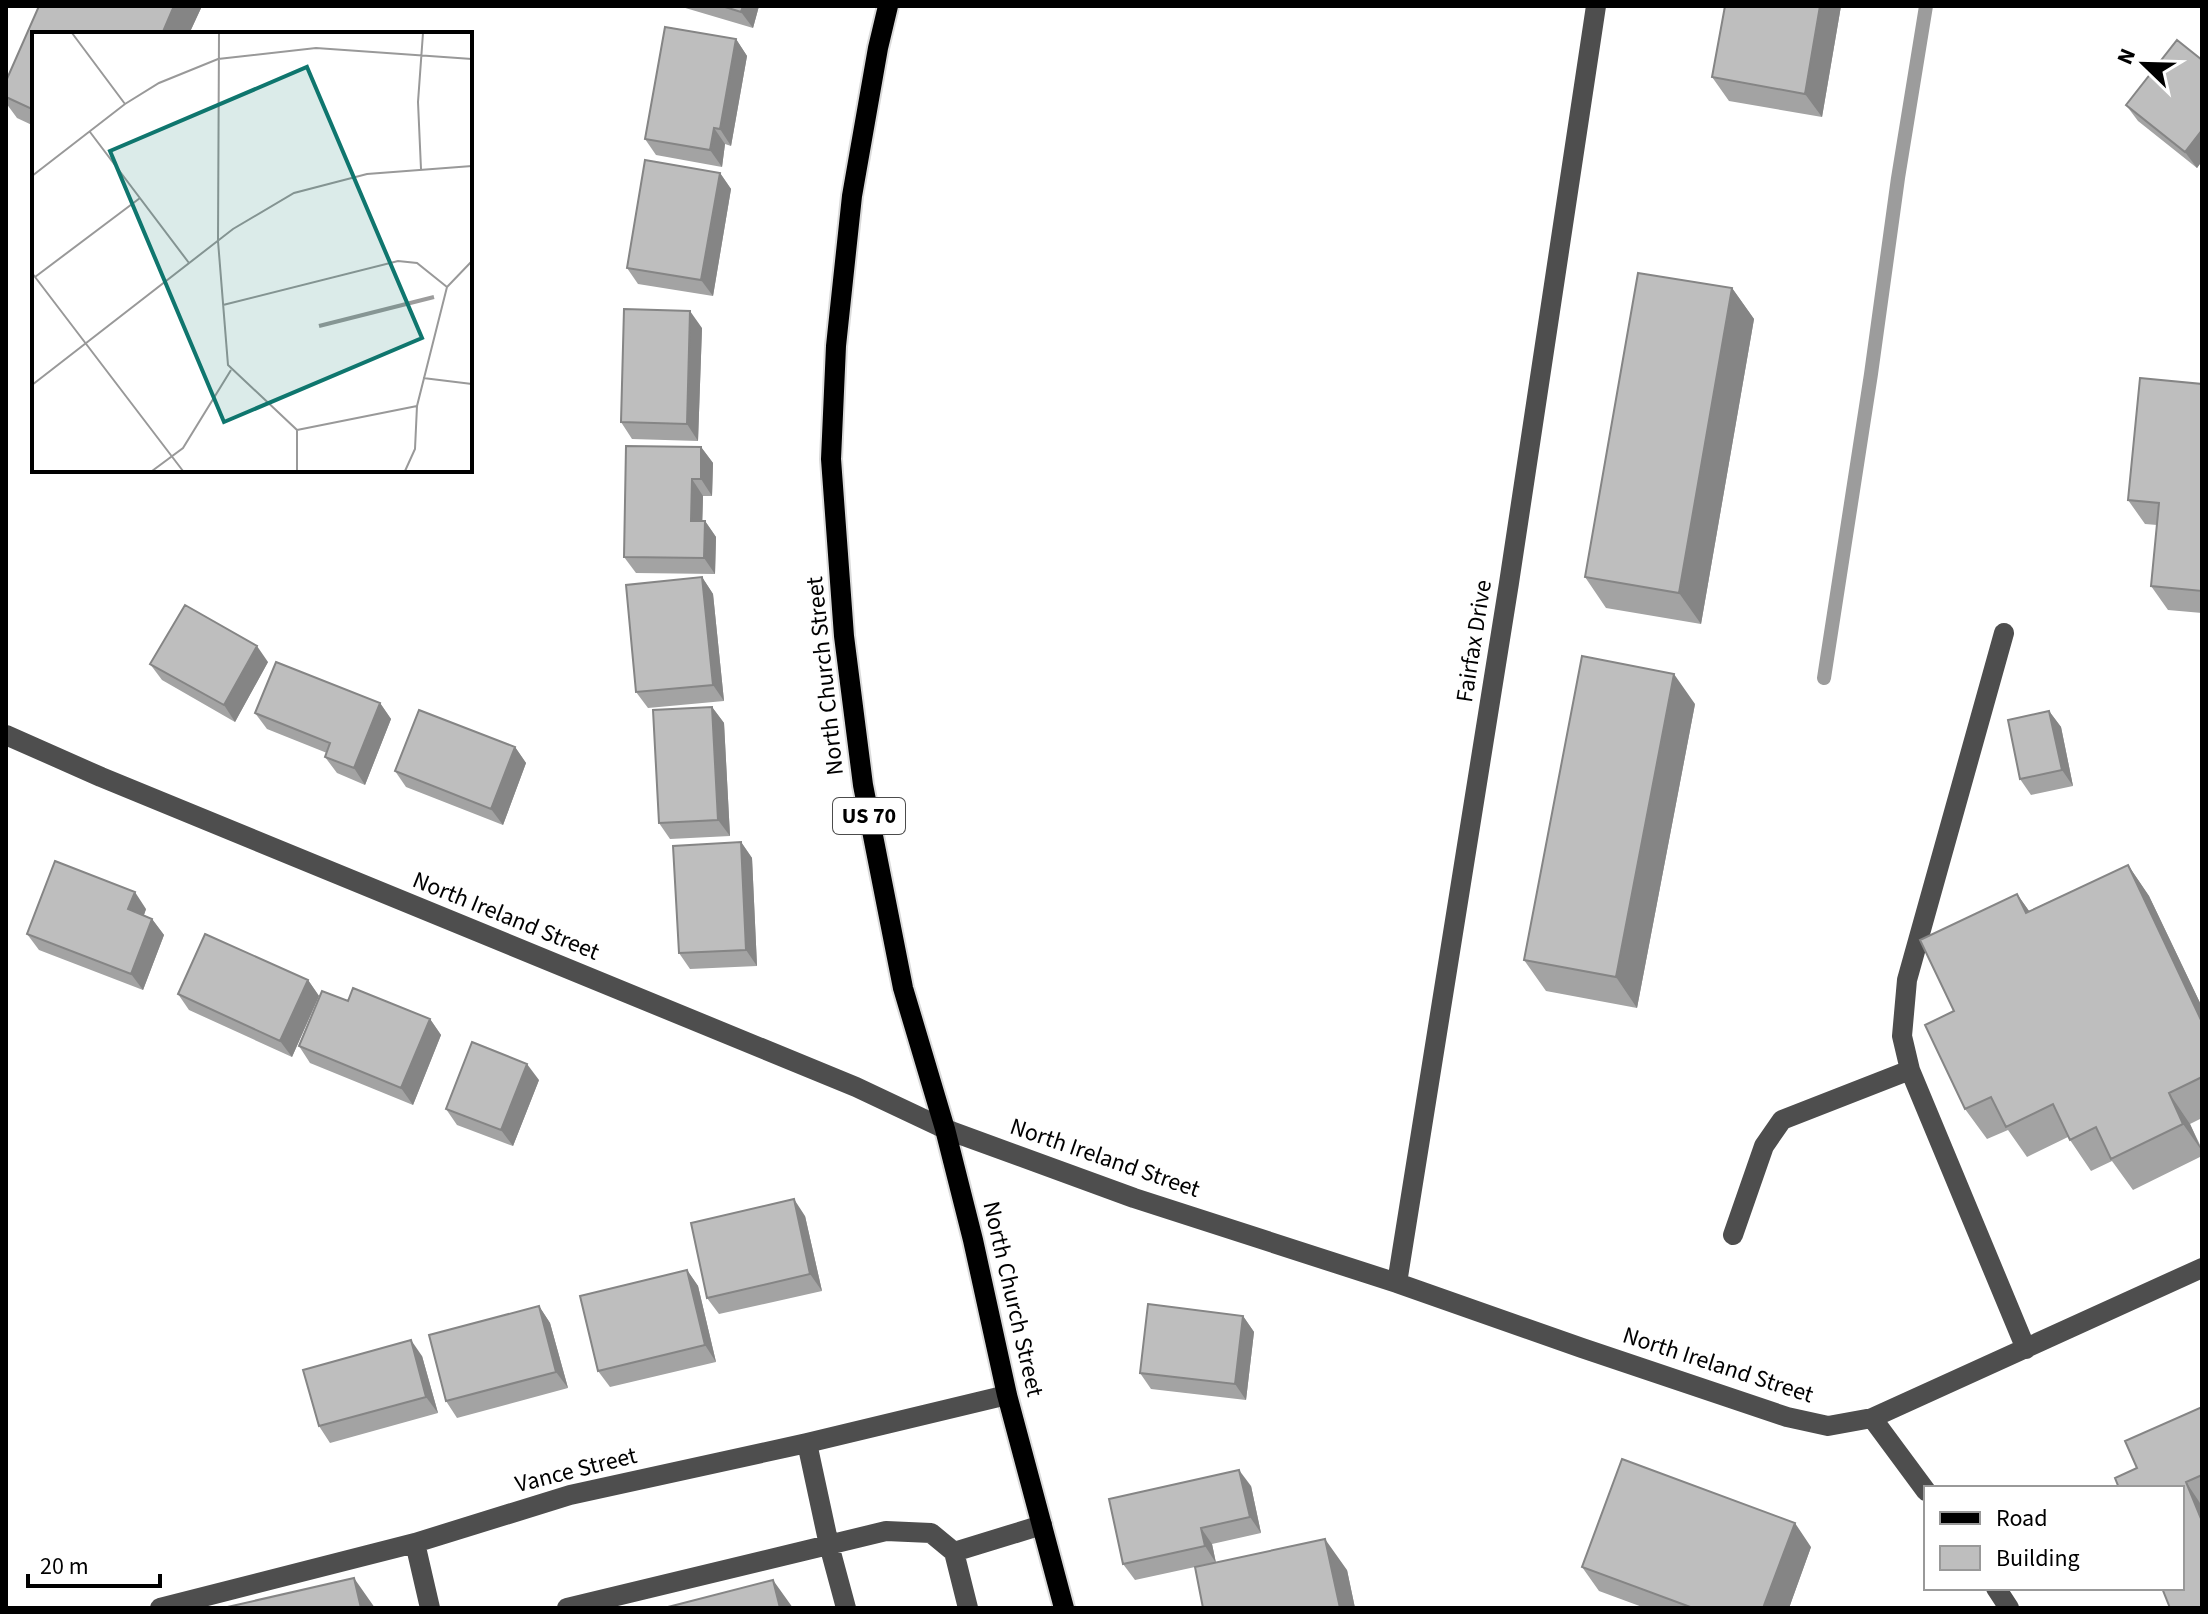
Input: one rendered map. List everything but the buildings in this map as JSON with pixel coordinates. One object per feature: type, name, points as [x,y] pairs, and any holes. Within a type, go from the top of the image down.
[{"type":"main road","name":"North Church Street","points":[[888,6],[852,196],[836,346],[831,459],[844,636],[863,785],[903,988],[945,1129],[1007,1395],[1064,1608]]},
{"type":"street","name":"Fairfax Drive","points":[[1397,1283],[1507,599],[1596,6]]},
{"type":"street","points":[[2004,633],[1907,980],[1902,1036],[1910,1070],[2026,1349]]},
{"type":"street","name":"North Ireland Street","points":[[6,735],[101,777],[856,1087],[945,1129],[1134,1198],[1397,1283],[1787,1417],[1828,1426],[1872,1418],[2202,1268]]},
{"type":"street","points":[[1733,1235],[1764,1146],[1782,1120],[1910,1070]]},
{"type":"street","name":"Vance Street","points":[[160,1608],[415,1543],[570,1495],[1007,1395]]},
{"type":"street","points":[[1872,1418],[1924,1488]]},
{"type":"street","points":[[807,1443],[846,1608]]},
{"type":"street","points":[[954,1552],[1042,1525]]},
{"type":"street","points":[[567,1608],[886,1531],[931,1533],[954,1552],[968,1608]]},
{"type":"street","points":[[415,1543],[430,1608]]},
{"type":"waterway","points":[[1824,678],[1926,6]]}]
